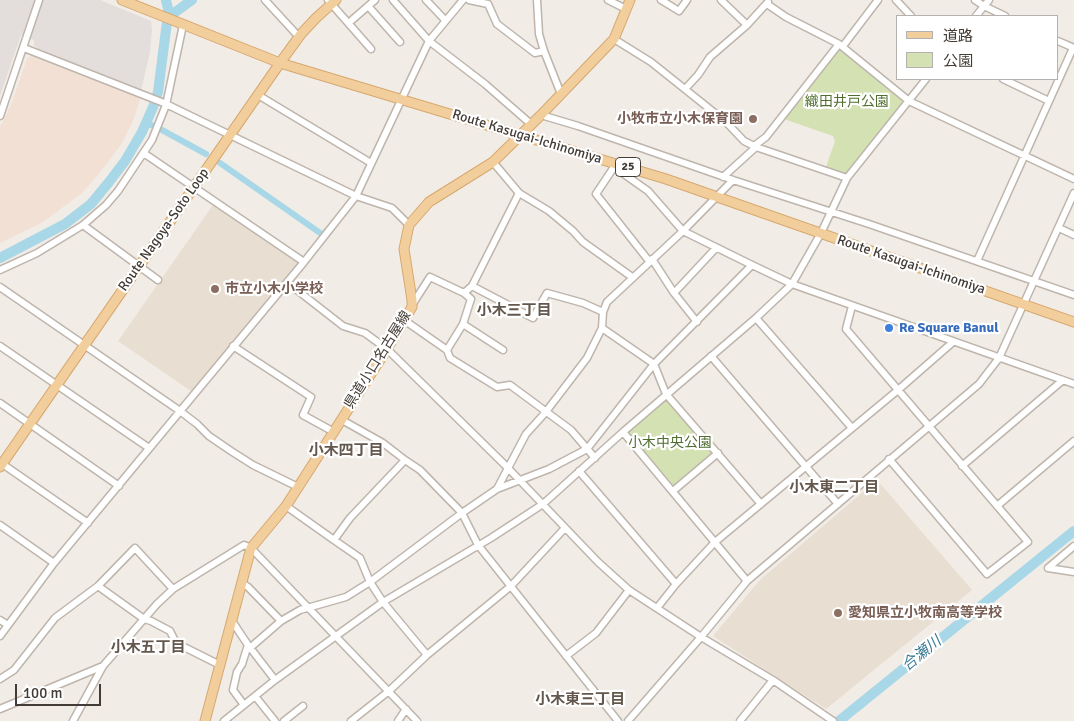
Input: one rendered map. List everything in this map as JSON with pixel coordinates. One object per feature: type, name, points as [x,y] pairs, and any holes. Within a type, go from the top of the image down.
[{"type":"main road","name":"Route Kasugai-Ichinomiya","points":[[122,0],[280,63],[716,197],[1074,322]]},
{"type":"main road","name":"Route Nagoya-Soto Loop","points":[[1,464],[85,346],[138,266],[298,37],[332,1]]},
{"type":"main road","name":"県道小口名古屋線","points":[[205,721],[251,548],[286,506],[387,349],[412,306],[404,249],[409,225],[429,202],[493,162],[532,125],[614,38],[628,4]]},
{"type":"street","points":[[0,116],[39,0]]},
{"type":"street","points":[[265,0],[298,37]]},
{"type":"street","points":[[352,20],[375,0]]},
{"type":"street","points":[[393,0],[429,41],[485,84],[532,125]]},
{"type":"street","points":[[426,0],[445,20]]},
{"type":"street","points":[[0,636],[54,563],[233,346],[288,283],[356,196],[429,41],[463,0]]},
{"type":"street","points":[[469,0],[488,4],[497,24],[535,53],[544,51]]},
{"type":"street","points":[[536,0],[539,34],[561,94]]},
{"type":"street","points":[[608,0],[628,4]]},
{"type":"street","points":[[661,0],[679,11],[687,0]]},
{"type":"street","points":[[721,0],[747,25]]},
{"type":"street","points":[[723,177],[766,137],[878,0]]},
{"type":"street","points":[[896,0],[910,15]]},
{"type":"street","points":[[975,0],[1003,15]]},
{"type":"street","points":[[977,15],[989,0]]},
{"type":"street","points":[[332,1],[371,49]]},
{"type":"street","points":[[684,89],[698,75],[710,57],[747,25],[768,2],[786,17],[841,45],[909,101],[1074,179]]},
{"type":"street","points":[[368,6],[400,42]]},
{"type":"street","points":[[0,270],[37,253],[83,225],[106,205],[145,154],[165,104],[181,24]]},
{"type":"street","points":[[614,38],[651,62],[726,122],[744,141],[755,147],[847,178]]},
{"type":"street","points":[[1059,41],[1073,48],[1059,79]]},
{"type":"street","points":[[24,48],[165,104],[356,196],[392,208],[409,225]]},
{"type":"street","points":[[224,721],[275,680],[383,602],[543,504],[666,394],[756,318],[792,284],[821,233],[847,178],[925,80]]},
{"type":"street","points":[[1004,80],[1049,101]]},
{"type":"street","points":[[977,261],[1059,80]]},
{"type":"street","points":[[258,94],[371,163]]},
{"type":"street","points":[[541,115],[977,261],[1074,296]]},
{"type":"street","points":[[145,154],[304,262]]},
{"type":"street","points":[[493,162],[519,192],[549,211],[589,247],[632,277]]},
{"type":"street","points":[[697,322],[650,260],[596,194],[614,165],[648,192],[683,231],[752,266],[792,284],[852,306],[1074,384]]},
{"type":"street","points":[[497,489],[526,434],[545,413],[587,358],[602,328],[603,312],[607,302],[683,231],[733,180]]},
{"type":"street","points":[[464,293],[472,286],[519,192]]},
{"type":"street","points":[[628,721],[701,637],[747,580],[979,384],[999,358],[1074,193]]},
{"type":"street","points":[[83,225],[158,280]]},
{"type":"street","points":[[1059,228],[1074,235]]},
{"type":"street","points":[[674,293],[716,248]]},
{"type":"street","points":[[244,706],[233,690],[237,672],[249,646],[300,610],[346,597],[370,582],[497,489],[549,469],[587,449],[654,364],[752,266]]},
{"type":"street","points":[[412,306],[430,277],[464,293],[471,299],[463,324],[447,350]]},
{"type":"street","points":[[288,283],[343,326],[365,333],[387,349],[508,467],[598,562],[628,590],[773,680],[830,719]]},
{"type":"street","points":[[472,286],[533,318],[547,293],[583,303],[603,312]]},
{"type":"street","points":[[0,287],[180,411],[209,436],[231,451],[253,465],[298,487]]},
{"type":"street","points":[[852,306],[846,329],[1028,542],[987,574],[889,459]]},
{"type":"street","points":[[756,318],[852,428]]},
{"type":"street","points":[[404,320],[447,350],[450,358],[497,387],[510,385],[545,413],[571,430],[595,458]]},
{"type":"street","points":[[463,324],[502,350]]},
{"type":"street","points":[[602,328],[654,364],[666,394],[761,504]]},
{"type":"street","points":[[657,608],[676,584],[716,542],[953,342]]},
{"type":"street","points":[[0,346],[149,448]]},
{"type":"street","points":[[233,346],[311,397],[303,415],[334,432]]},
{"type":"street","points":[[711,356],[838,504]]},
{"type":"street","points":[[962,466],[1063,380]]},
{"type":"street","points":[[0,403],[119,486]]},
{"type":"street","points":[[342,420],[383,443],[420,470],[462,513],[478,545],[618,721]]},
{"type":"street","points":[[623,432],[747,580]]},
{"type":"street","points":[[997,506],[1074,441]]},
{"type":"street","points":[[673,491],[718,453]]},
{"type":"street","points":[[334,540],[350,518],[405,460]]},
{"type":"street","points":[[1,464],[88,523]]},
{"type":"street","points":[[579,471],[676,584]]},
{"type":"street","points":[[286,506],[360,558],[370,582],[383,602],[427,655]]},
{"type":"street","points":[[0,525],[54,563]]},
{"type":"street","points":[[351,721],[389,691],[427,655],[510,586],[565,528]]},
{"type":"street","points":[[74,721],[103,666],[157,604],[173,589],[244,545],[251,548],[417,721]]},
{"type":"street","points":[[1074,546],[1048,568],[1074,572]]},
{"type":"street","points":[[0,679],[14,670],[55,618],[98,586],[135,548],[173,589]]},
{"type":"street","points":[[242,583],[281,622]]},
{"type":"street","points":[[98,586],[144,619],[170,631],[176,643],[220,665]]},
{"type":"street","points":[[566,656],[596,633],[628,590]]},
{"type":"street","points":[[0,620],[8,625]]},
{"type":"street","points":[[232,621],[275,680]]},
{"type":"street","points":[[0,709],[103,666]]},
{"type":"street","points":[[740,721],[773,680]]},
{"type":"street","points":[[255,696],[275,721]]},
{"type":"street","points":[[284,721],[303,706]]},
{"type":"street","points":[[398,721],[406,709]]},
{"type":"shaded area","points":[[0,0],[100,0],[151,21],[150,52],[141,91],[38,49],[34,45],[34,40],[21,35],[0,96]]},
{"type":"shaded area","points":[[32,55],[141,97],[132,123],[122,143],[82,193],[43,222],[0,243],[0,127],[11,105],[27,59]]},
{"type":"shaded area","name":"市立小木小学校","points":[[213,205],[298,263],[191,391],[118,341]]},
{"type":"shaded area","name":"愛知県立小牧南高等学校","points":[[877,480],[972,590],[826,709],[713,636],[760,580]]},
{"type":"green space","name":"織田井戸公園","points":[[839,47],[904,102],[846,175],[826,167],[835,141],[833,136],[784,119]]},
{"type":"green space","name":"小木中央公園","points":[[666,400],[712,453],[674,486],[628,432]]},
{"type":"waterway","points":[[166,0],[170,17]]},
{"type":"waterway","points":[[0,258],[65,224],[91,204],[125,161],[142,132],[158,92],[167,22],[174,13],[192,0]]},
{"type":"waterway","points":[[147,123],[206,154]]},
{"type":"waterway","points":[[220,163],[323,235],[326,231]]},
{"type":"waterway","name":"合瀬川","points":[[839,721],[1074,531]]},
{"type":"place","name":"小牧市立小木保育園","points":[[753,119]]},
{"type":"place","name":"市立小木小学校","points":[[215,289]]},
{"type":"place","name":"Re Square Banul","points":[[889,328]]},
{"type":"place","name":"愛知県立小牧南高等学校","points":[[838,613]]},
{"type":"district","name":"小木三丁目","points":[[514,311]]},
{"type":"district","name":"小木四丁目","points":[[346,451]]},
{"type":"district","name":"小木東二丁目","points":[[834,488]]},
{"type":"district","name":"小木五丁目","points":[[148,648]]},
{"type":"district","name":"小木東三丁目","points":[[580,700]]}]
